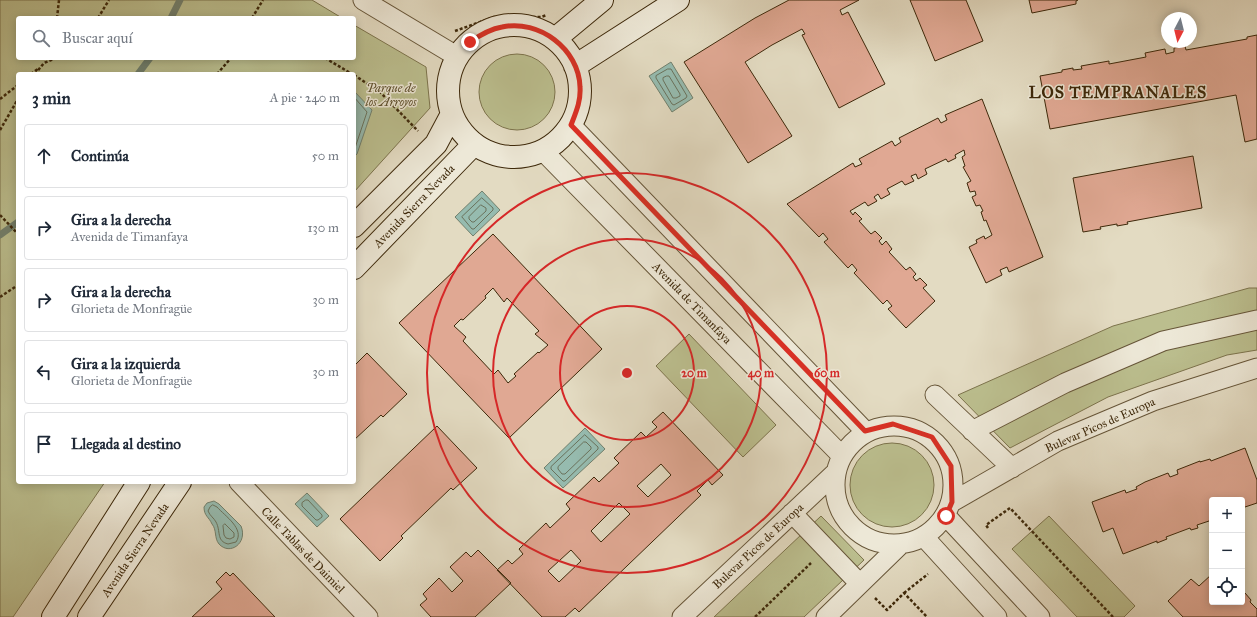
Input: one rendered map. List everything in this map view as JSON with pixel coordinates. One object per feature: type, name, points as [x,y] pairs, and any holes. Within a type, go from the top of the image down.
[{"type":"main road","points":[[555,39],[602,0]]},
{"type":"main road","points":[[575,66],[678,0]]},
{"type":"main road","points":[[503,26],[522,26],[540,30],[555,39],[567,51],[575,66],[580,86],[579,106],[571,125],[559,140],[543,151],[525,156],[507,157],[490,152],[474,144],[461,131],[452,114],[448,95],[450,75],[458,57],[470,42],[485,32],[503,26]]},
{"type":"main road","points":[[356,224],[436,144],[452,114]]},
{"type":"main road","name":"Avenida Sierra Nevada","points":[[356,266],[474,144]]},
{"type":"main road","points":[[53,617],[138,484]]},
{"type":"main road","name":"Avenida Sierra Nevada","points":[[89,617],[179,484]]},
{"type":"street","points":[[363,0],[458,57]]},
{"type":"street","points":[[571,125],[865,431]]},
{"type":"street","name":"Avenida de Timanfaya","points":[[543,151],[841,455]]},
{"type":"street","points":[[972,431],[1065,383],[1163,341],[1257,320]]},
{"type":"street","name":"Bulevar Picos de Europa","points":[[949,509],[1012,468],[1058,442],[1154,401],[1257,368]]},
{"type":"street","points":[[935,395],[1012,468]]},
{"type":"street","points":[[826,617],[900,545],[924,537],[936,528],[949,509],[951,466],[932,437],[893,424],[865,431],[851,441],[841,455],[834,474],[837,507],[859,535],[900,545]]},
{"type":"street","name":"Bulevar Picos de Europa","points":[[682,617],[834,474]]},
{"type":"street","name":"Calle Tablas de Daimiel","points":[[241,484],[368,617]]},
{"type":"street","points":[[949,509],[977,550],[1040,617]]},
{"type":"street","points":[[792,513],[860,584]]},
{"type":"street","points":[[924,537],[997,617]]},
{"type":"path","points":[[57,16],[59,0]]},
{"type":"path","points":[[99,16],[109,0]]},
{"type":"path","points":[[253,16],[263,0]]},
{"type":"path","points":[[449,32],[494,16],[541,18],[552,13]]},
{"type":"path","points":[[37,72],[45,60]]},
{"type":"path","points":[[33,72],[44,63],[51,60]]},
{"type":"path","points":[[219,72],[229,60]]},
{"type":"path","points":[[328,60],[348,72]]},
{"type":"path","points":[[356,77],[380,92],[422,136]]},
{"type":"path","points":[[0,99],[16,87]]},
{"type":"path","points":[[0,130],[16,102]]},
{"type":"path","points":[[0,215],[16,232]]},
{"type":"path","points":[[0,297],[16,286]]},
{"type":"path","points":[[977,550],[994,537],[986,525],[1010,508],[1113,617]]},
{"type":"path","points":[[755,617],[826,549]]},
{"type":"path","points":[[860,584],[887,610],[904,593],[928,574],[939,584],[954,570]]},
{"type":"path","points":[[904,593],[927,617]]},
{"type":"green space","name":"Parque de los Arroyos","points":[[0,0],[312,0],[339,16],[16,16],[16,60],[356,60],[356,26],[426,67],[430,108],[356,190],[356,72],[16,72],[16,484],[104,484],[13,617],[0,617]]},
{"type":"green space","points":[[510,54],[524,54],[538,60],[549,71],[555,85],[555,99],[552,107],[544,119],[538,124],[524,130],[510,130],[496,124],[485,113],[479,99],[479,85],[485,71],[496,60]]},
{"type":"green space","points":[[1249,288],[1257,288],[1257,350],[1227,355],[1108,397],[1010,448],[958,395],[1113,326]]},
{"type":"green space","points":[[689,334],[776,425],[743,457],[656,366]]},
{"type":"green space","points":[[892,443],[908,446],[915,450],[927,462],[931,469],[934,485],[931,501],[927,508],[915,520],[908,524],[892,527],[876,524],[869,520],[857,508],[853,501],[850,485],[853,469],[857,462],[869,450],[876,446]]},
{"type":"green space","points":[[821,516],[864,560],[804,617],[714,617]]},
{"type":"green space","points":[[1049,516],[1135,606],[1124,617],[1077,617],[1012,549]]},
{"type":"water","points":[[671,62],[693,98],[672,112],[649,76]]},
{"type":"water","points":[[356,93],[372,110],[356,155]]},
{"type":"water","points":[[482,191],[500,210],[473,236],[455,217]]},
{"type":"water","points":[[585,428],[605,449],[563,488],[544,468]]},
{"type":"water","points":[[307,493],[329,516],[317,527],[295,504]]},
{"type":"water","points":[[214,501],[241,526],[243,532],[242,538],[237,546],[233,548],[228,549],[219,544],[216,539],[214,526],[205,512],[204,507],[207,503]]},
{"type":"building","points":[[789,0],[859,0],[840,10],[842,15],[848,12],[885,84],[839,108],[802,35],[805,34],[802,29],[772,45],[745,62],[792,136],[748,163],[684,62],[755,18]]},
{"type":"building","points":[[910,0],[966,0],[983,41],[935,61]]},
{"type":"building","points":[[1029,0],[1078,0],[1076,1],[1076,4],[1032,13]]},
{"type":"building","points":[[1257,35],[1257,139],[1245,142],[1236,95],[1050,129],[1040,76],[1062,72],[1062,70],[1073,68],[1073,70],[1082,69],[1081,66],[1109,61],[1109,64],[1146,57],[1145,53],[1165,49],[1166,54],[1174,52],[1174,48],[1186,48],[1186,50],[1247,39],[1247,37]]},
{"type":"building","points":[[982,99],[1043,257],[1009,272],[1007,267],[1000,270],[1002,275],[986,283],[969,247],[977,243],[976,240],[984,236],[985,239],[992,235],[986,220],[984,221],[981,212],[983,211],[980,205],[976,206],[972,197],[976,195],[975,191],[970,192],[967,183],[971,181],[963,167],[965,166],[962,157],[965,155],[964,150],[955,155],[956,158],[948,162],[946,159],[925,169],[927,174],[918,179],[916,174],[911,176],[914,181],[905,185],[902,181],[887,189],[890,194],[881,199],[878,194],[874,197],[877,201],[868,206],[865,202],[850,211],[853,215],[855,212],[862,219],[859,221],[871,234],[875,231],[882,238],[879,241],[882,245],[886,241],[892,249],[889,252],[906,270],[910,267],[916,274],[913,277],[916,281],[920,278],[927,285],[923,288],[935,301],[906,328],[888,309],[892,306],[887,300],[883,304],[854,273],[857,270],[852,264],[848,268],[824,242],[828,239],[823,233],[819,237],[787,204],[853,163],[855,167],[862,164],[859,159],[892,141],[895,146],[901,142],[899,138],[938,118],[941,123],[947,120],[945,115]]},
{"type":"building","points":[[1193,156],[1202,208],[1127,222],[1128,224],[1100,227],[1101,229],[1083,232],[1073,178]]},
{"type":"building","points":[[493,234],[602,349],[509,438],[399,323]],"holes":[[[493,288],[504,302],[507,298],[539,331],[535,334],[548,345],[514,374],[516,376],[508,383],[498,370],[494,374],[463,341],[466,337],[454,326],[461,319],[463,320],[486,298],[485,296]]]},
{"type":"building","points":[[367,353],[407,394],[383,417],[381,415],[356,438],[356,364]]},
{"type":"building","points":[[663,412],[723,475],[712,485],[708,480],[697,491],[701,495],[579,612],[575,608],[565,617],[542,617],[497,570],[508,560],[512,564],[523,554],[519,549],[546,523],[550,528],[570,509],[566,504],[594,477],[599,482],[619,463],[614,458],[641,432],[646,437],[657,427],[652,422]],"holes":[[[661,464],[671,475],[648,497],[637,486]],[[619,503],[630,514],[601,542],[591,531]],[[571,550],[581,561],[559,582],[548,571]]]},
{"type":"building","points":[[437,426],[477,468],[453,490],[451,488],[401,536],[403,538],[380,561],[340,519]]},
{"type":"building","points":[[1245,448],[1257,480],[1257,503],[1245,507],[1245,497],[1209,497],[1209,521],[1197,525],[1198,528],[1191,530],[1190,528],[1166,537],[1167,539],[1157,543],[1157,541],[1123,554],[1113,528],[1103,532],[1092,502],[1125,490],[1126,493],[1137,489],[1136,487],[1145,482],[1168,473],[1170,477],[1178,474],[1177,470],[1200,461],[1210,459],[1211,461]]},
{"type":"building","points":[[478,550],[511,583],[475,617],[431,617],[420,605],[427,599],[423,594],[439,578],[452,592],[463,581],[450,567],[466,552],[471,557]]},
{"type":"building","points":[[226,572],[230,576],[233,573],[275,617],[192,617],[222,589],[216,582]]},
{"type":"building","points":[[1209,577],[1209,605],[1245,605],[1245,593],[1251,600],[1250,602],[1257,609],[1257,617],[1183,617],[1168,601],[1191,579],[1199,586]]},
{"type":"waterway","points":[[172,16],[180,0]]},
{"type":"waterway","points":[[140,72],[148,60]]},
{"type":"waterway","points":[[0,235],[16,223]]},
{"type":"district","name":"LOS TEMPRANALES","points":[[1118,92]]},
{"type":"route","points":[[470,42],[485,32],[503,26],[522,26],[540,30],[555,39],[567,51],[575,66],[580,86],[579,106],[571,125],[865,431],[893,424],[932,437],[951,466],[952,502],[946,516]]}]
